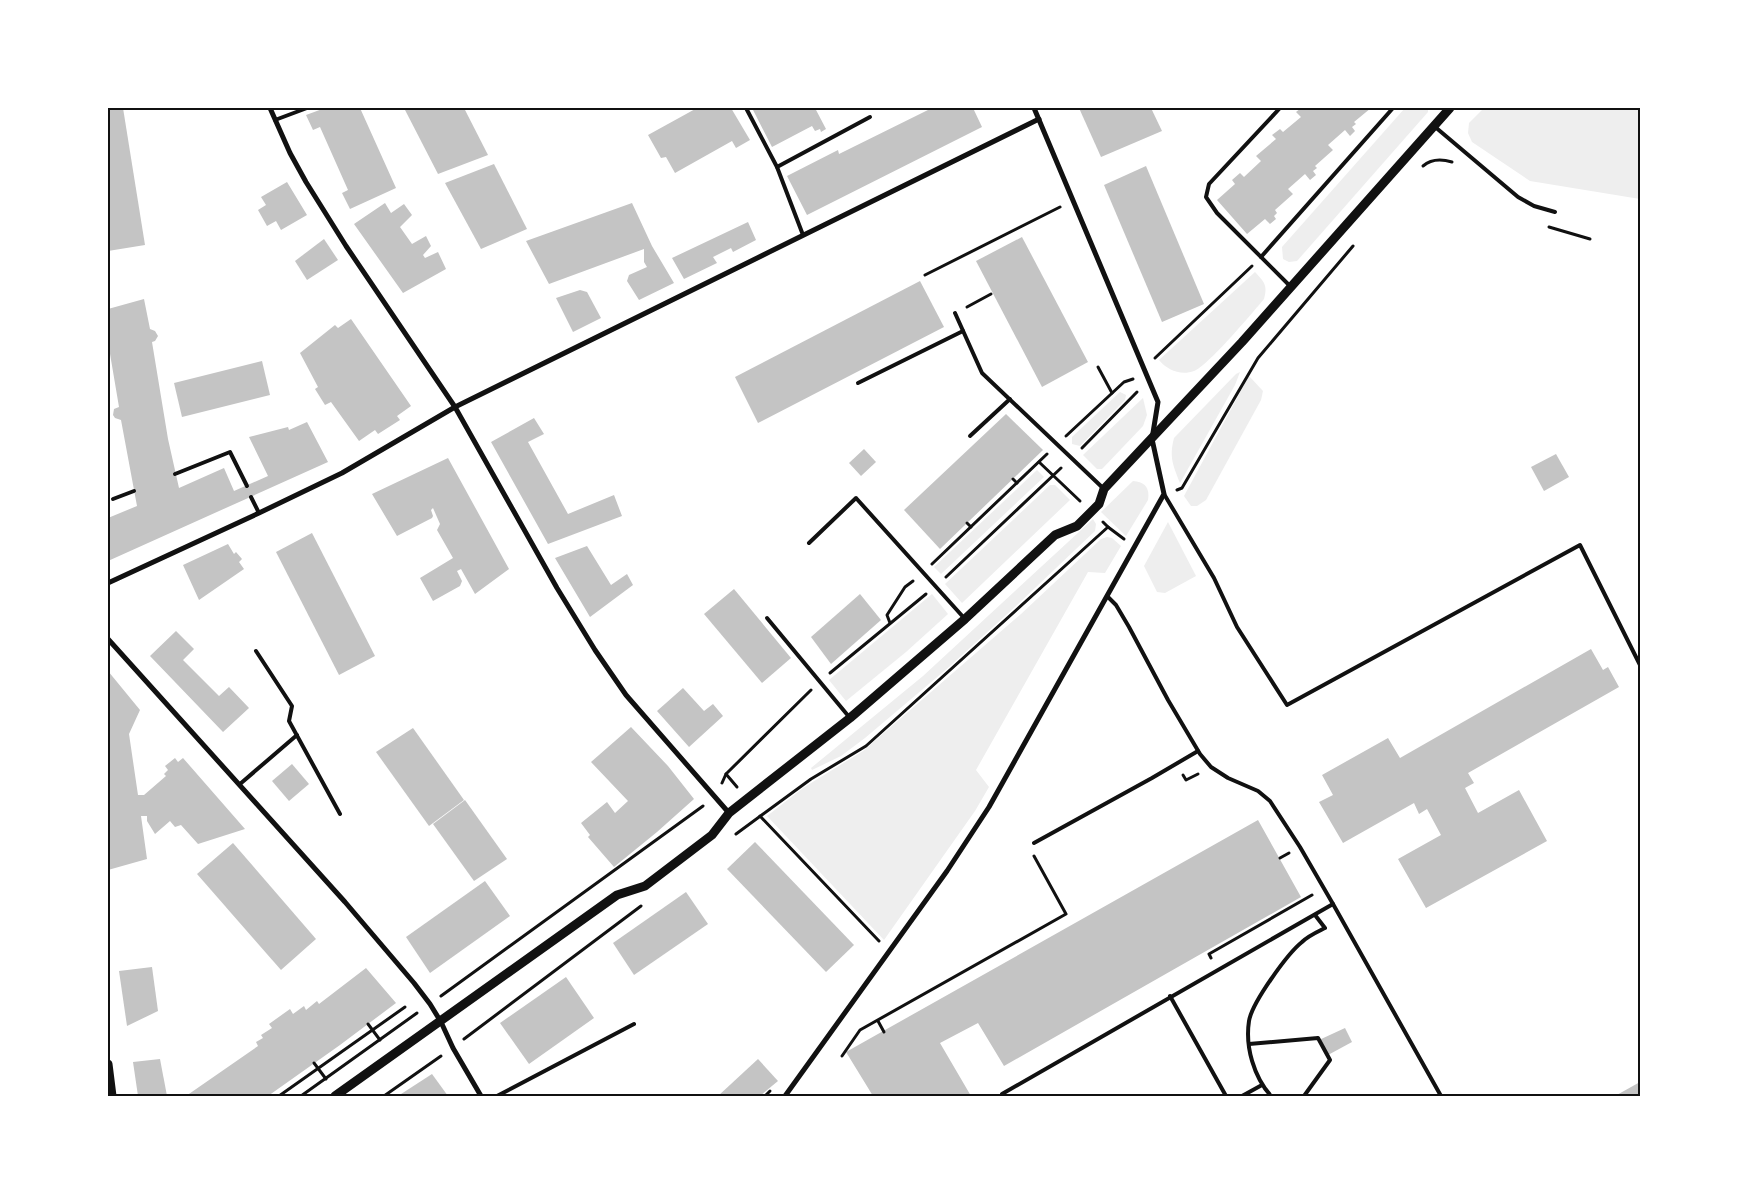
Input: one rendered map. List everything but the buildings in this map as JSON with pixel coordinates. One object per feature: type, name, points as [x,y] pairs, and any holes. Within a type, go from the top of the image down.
[{"type":"street","points":[[270,108],[302,175],[346,246],[455,407],[557,588],[595,650],[626,695],[729,813]]},
{"type":"street","points":[[785,1096],[947,871],[989,807],[1164,494],[1152,439],[1158,402],[1034,108]]},
{"type":"street","points":[[335,1096],[617,895],[645,886],[712,835],[729,813],[850,718],[965,619],[1055,535],[1077,526],[1099,504],[1104,489],[1291,287],[1450,108]]},
{"type":"street","points":[[108,583],[342,472],[455,407],[1039,119]]},
{"type":"street","points":[[108,639],[355,913],[430,1004],[480,1096]]},
{"type":"street","points":[[108,1064],[112,1096]]},
{"type":"lane","points":[[275,120],[308,108]]},
{"type":"lane","points":[[746,108],[777,166],[803,235]]},
{"type":"lane","points":[[1280,108],[1209,184],[1206,197],[1217,213],[1291,287]]},
{"type":"lane","points":[[1261,257],[1392,108]]},
{"type":"lane","points":[[777,166],[870,117]]},
{"type":"lane","points":[[1434,126],[1518,197],[1534,206],[1555,212]]},
{"type":"lane","points":[[955,314],[982,373],[1104,489]]},
{"type":"lane","points":[[858,383],[963,330]]},
{"type":"lane","points":[[970,436],[1010,399]]},
{"type":"lane","points":[[175,474],[230,452],[246,486]]},
{"type":"lane","points":[[113,499],[134,491]]},
{"type":"lane","points":[[1164,494],[1214,578],[1237,627],[1287,705],[1580,545],[1640,665]]},
{"type":"lane","points":[[251,497],[259,513]]},
{"type":"lane","points":[[809,544],[856,498],[965,619]]},
{"type":"lane","points":[[1107,596],[1116,605],[1129,627],[1198,751],[1211,767],[1228,778],[1258,791],[1270,801],[1300,847],[1441,1096]]},
{"type":"lane","points":[[767,618],[850,718]]},
{"type":"lane","points":[[256,651],[292,706],[289,721],[340,814]]},
{"type":"lane","points":[[240,784],[297,735]]},
{"type":"lane","points":[[1034,844],[1198,751]]},
{"type":"lane","points":[[1003,1096],[1002,1094],[1170,996],[1333,904]]},
{"type":"lane","points":[[1271,1096],[1262,1085],[1250,1053],[1249,1020],[1268,982],[1302,942],[1325,928],[1314,915]]},
{"type":"lane","points":[[1170,996],[1226,1096]]},
{"type":"lane","points":[[497,1096],[634,1024]]},
{"type":"lane","points":[[1249,1044],[1318,1038],[1330,1060],[1304,1096]]},
{"type":"lane","points":[[1242,1096],[1262,1085]]},
{"type":"path","points":[[1418,171],[1428,162],[1441,160],[1451,161],[1456,164]]},
{"type":"path","points":[[925,275],[1072,201]]},
{"type":"path","points":[[1546,226],[1590,239]]},
{"type":"path","points":[[1164,494],[1182,488],[1258,358],[1358,239]]},
{"type":"path","points":[[302,1096],[716,797],[726,774],[820,682],[936,586],[1136,395],[1155,357],[1261,257]]},
{"type":"path","points":[[955,314],[991,294]]},
{"type":"path","points":[[1098,367],[1112,393]]},
{"type":"path","points":[[890,623],[887,615],[904,588],[924,572],[1124,382],[1146,375]]},
{"type":"path","points":[[1013,479],[1017,483]]},
{"type":"path","points":[[967,523],[971,527]]},
{"type":"path","points":[[1176,764],[1186,780],[1197,774],[1205,773]]},
{"type":"path","points":[[760,816],[880,940],[874,948]]},
{"type":"path","points":[[842,1056],[860,1030],[1066,914],[1028,846],[1034,844]]},
{"type":"path","points":[[1213,961],[1209,954],[1315,893]]},
{"type":"path","points":[[279,1096],[405,1007]]},
{"type":"path","points":[[878,1020],[884,1032]]},
{"type":"path","points":[[368,1024],[380,1040]]},
{"type":"path","points":[[384,1096],[453,1048]]},
{"type":"path","points":[[314,1064],[326,1079]]},
{"type":"path","points":[[764,1096],[775,1087]]},
{"type":"shaded area","points":[[1405,108],[1428,108],[1428,112],[1297,261],[1289,262],[1283,259],[1282,247]]},
{"type":"shaded area","points":[[1484,108],[1640,108],[1640,199],[1530,181],[1472,142],[1468,133],[1469,123]]},
{"type":"shaded area","points":[[1255,272],[1261,278],[1266,290],[1264,299],[1209,360],[1194,371],[1184,373],[1170,369],[1162,364],[1159,360]]},
{"type":"shaded area","points":[[1240,372],[1235,385],[1180,483],[1172,461],[1174,438]]},
{"type":"shaded area","points":[[1249,376],[1263,391],[1261,400],[1206,500],[1197,506],[1191,506],[1184,496]]},
{"type":"shaded area","points":[[1120,392],[1126,395],[1125,400],[1080,446],[1072,444],[1072,437]]},
{"type":"shaded area","points":[[1143,398],[1147,415],[1143,426],[1102,469],[1097,469],[1083,455]]},
{"type":"shaded area","points":[[1037,470],[1044,477],[941,574],[934,567]]},
{"type":"shaded area","points":[[1133,481],[1146,486],[1148,500],[1126,536],[1101,512]]},
{"type":"shaded area","points":[[1050,485],[1055,485],[1070,500],[962,603],[945,584]]},
{"type":"shaded area","points":[[1093,519],[1096,524],[1095,531],[949,667],[865,738],[841,756],[812,770],[811,768],[923,676]]},
{"type":"shaded area","points":[[1168,522],[1196,576],[1165,593],[1157,592],[1144,566]]},
{"type":"shaded area","points":[[1112,538],[1121,546],[1105,573],[1088,572],[976,770],[989,787],[975,811],[884,940],[767,816],[803,788],[863,751],[1021,614],[1101,539]]},
{"type":"shaded area","points":[[932,594],[948,614],[906,652],[846,701],[829,680]]}]
